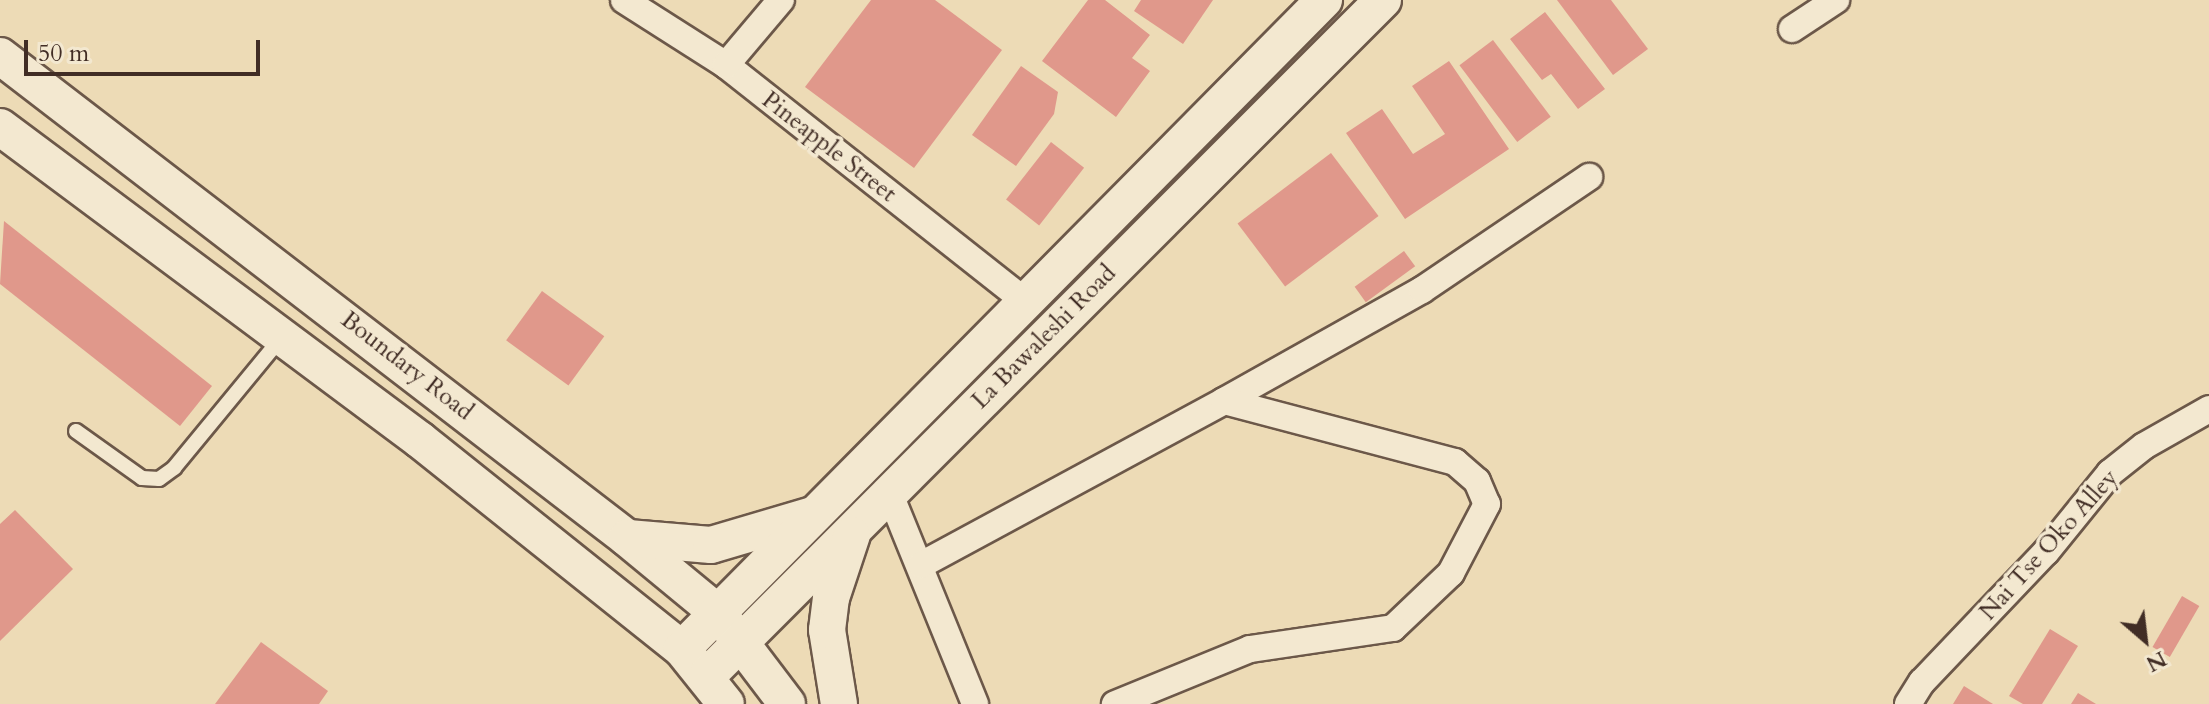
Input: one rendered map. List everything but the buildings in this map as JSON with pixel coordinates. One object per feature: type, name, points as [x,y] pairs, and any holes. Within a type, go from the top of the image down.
[{"type":"main road","name":"La Bawaleshi Road","points":[[716,690],[730,625],[813,514],[1027,303],[1324,0]]},
{"type":"main road","name":"La Bawaleshi Road","points":[[682,649],[730,625],[854,529],[1383,0]]},
{"type":"main road","name":"Boundary Road","points":[[0,56],[627,538],[730,625],[787,704]]},
{"type":"main road","name":"Boundary Road","points":[[0,127],[282,337],[682,649],[716,690]]},
{"type":"main road","points":[[627,538],[711,545],[813,514]]},
{"type":"main road","points":[[839,704],[827,630],[831,598],[854,529]]},
{"type":"street","name":"Pineapple Street","points":[[624,0],[726,65],[1027,303]]},
{"type":"street","points":[[726,65],[781,0]]},
{"type":"street","points":[[1792,29],[1836,0]]},
{"type":"street","points":[[921,565],[1422,290],[1589,177]]},
{"type":"street","points":[[1115,704],[1250,649],[1393,628],[1451,573],[1487,504],[1477,481],[1455,462],[1224,401]]},
{"type":"street","name":"Nai Tse Oko Alley","points":[[1908,704],[1922,682],[2046,552],[2110,473],[2144,446],[2209,409]]},
{"type":"street","points":[[889,492],[975,704]]},
{"type":"lane","points":[[76,431],[142,478],[159,479],[282,337]]}]
